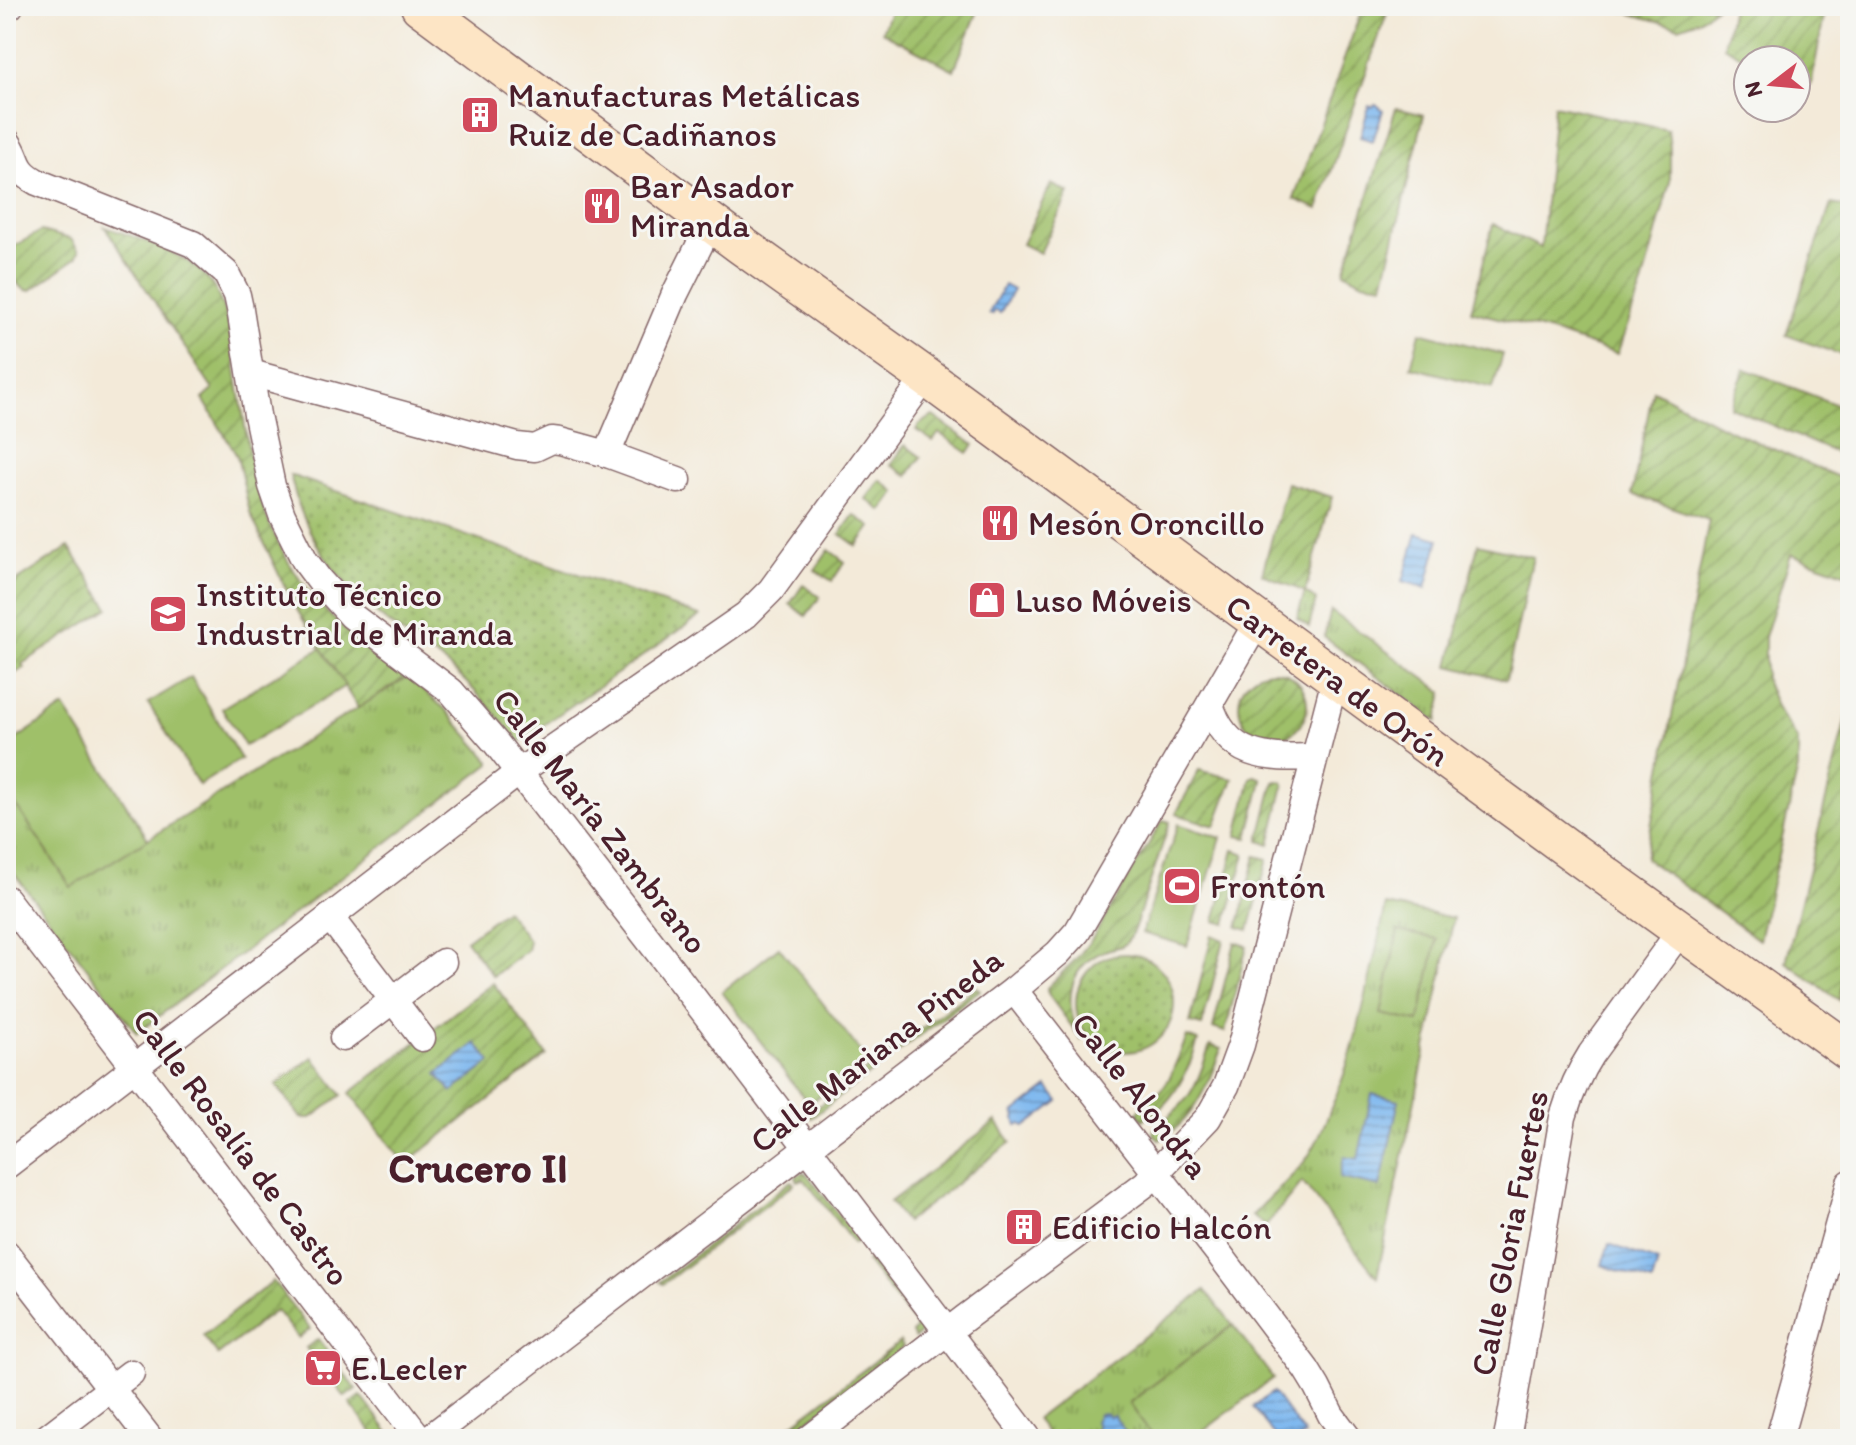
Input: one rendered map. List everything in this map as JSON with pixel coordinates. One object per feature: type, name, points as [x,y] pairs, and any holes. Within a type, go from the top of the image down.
[{"type":"street","name":"Carretera de Orón","points":[[420,6],[1335,679],[1850,1052]]},
{"type":"street","name":"Calle María Zambrano","points":[[9,151],[22,172],[37,182],[193,244],[226,273],[237,295],[272,486],[282,515],[305,561],[352,616],[451,691],[519,772],[1029,1439]]},
{"type":"street","points":[[607,454],[675,294],[711,222]]},
{"type":"street","points":[[251,373],[517,446],[535,448],[552,440],[560,441],[607,454],[678,480]]},
{"type":"street","points":[[6,1166],[519,772],[746,615],[771,590],[926,377]]},
{"type":"street","name":"Calle Mariana Pineda","points":[[428,1439],[1014,990],[1058,953],[1077,932],[1258,621]]},
{"type":"street","points":[[809,1439],[1145,1184],[1208,1118],[1226,1086],[1241,1045],[1335,679]]},
{"type":"street","points":[[1210,704],[1214,719],[1224,734],[1253,754],[1272,758],[1314,757]]},
{"type":"street","name":"Calle Rosalía de Castro","points":[[6,899],[420,1439]]},
{"type":"street","points":[[330,917],[422,1038]]},
{"type":"street","name":"Calle Gloria Fuertes","points":[[1507,1439],[1561,1125],[1571,1092],[1591,1054],[1681,930]]},
{"type":"street","points":[[343,1038],[443,962]]},
{"type":"street","name":"Calle Alondra","points":[[1014,990],[1306,1369],[1331,1415],[1349,1439]]},
{"type":"street","points":[[1779,1439],[1850,1183]]},
{"type":"street","points":[[6,1253],[121,1380],[150,1439]]},
{"type":"street","points":[[45,1439],[121,1380]]},
{"type":"green space","points":[[892,6],[980,6],[954,70],[882,32]]},
{"type":"green space","points":[[1363,6],[1387,13],[1318,209],[1294,199]]},
{"type":"green space","points":[[1603,6],[1717,6],[1699,20],[1679,27]]},
{"type":"green space","points":[[1732,6],[1826,6],[1812,80],[1812,44],[1732,44],[1732,51],[1724,46]]},
{"type":"green space","points":[[1554,105],[1668,130],[1670,182],[1642,285],[1617,354],[1555,333],[1471,311],[1493,224],[1541,248]]},
{"type":"green space","points":[[1396,108],[1424,115],[1383,285],[1363,282],[1344,272]]},
{"type":"green space","points":[[1051,184],[1069,193],[1040,253],[1022,244]]},
{"type":"green space","points":[[1831,204],[1850,207],[1850,342],[1845,356],[1786,335]]},
{"type":"green space","points":[[105,227],[177,255],[202,273],[218,295],[231,337],[256,486],[269,524],[287,559],[322,607],[352,635],[407,677],[358,708],[299,613],[250,513],[237,456],[203,399],[213,390]]},
{"type":"green space","points":[[41,231],[71,239],[79,251],[76,258],[30,291],[15,280],[10,261],[11,248]]},
{"type":"green space","points":[[1420,332],[1503,354],[1493,388],[1411,367]]},
{"type":"green space","points":[[1745,369],[1850,410],[1850,459],[1730,407]]},
{"type":"green space","points":[[1653,390],[1727,429],[1850,482],[1850,575],[1791,554],[1765,637],[1765,679],[1777,709],[1798,741],[1798,768],[1759,940],[1645,858],[1709,520],[1632,494]]},
{"type":"green space","points":[[933,416],[974,445],[968,453],[939,433],[933,441],[916,430]]},
{"type":"green space","points":[[905,445],[921,457],[908,476],[891,465]]},
{"type":"green space","points":[[290,475],[700,616],[519,742],[463,679],[382,618],[347,585],[310,531]]},
{"type":"green space","points":[[880,480],[896,492],[882,511],[866,499]]},
{"type":"green space","points":[[1287,483],[1332,497],[1305,592],[1262,574]]},
{"type":"green space","points":[[854,515],[871,527],[857,546],[840,534]]},
{"type":"green space","points":[[1478,544],[1533,557],[1506,680],[1449,666]]},
{"type":"green space","points":[[69,547],[109,608],[22,664],[24,668],[6,679],[6,588]]},
{"type":"green space","points":[[829,550],[845,562],[832,581],[815,570]]},
{"type":"green space","points":[[803,585],[820,597],[806,616],[790,604]]},
{"type":"green space","points":[[1305,592],[1316,600],[1309,627],[1297,618]]},
{"type":"green space","points":[[1331,611],[1443,692],[1437,721],[1324,637]]},
{"type":"green space","points":[[321,648],[345,686],[245,746],[222,708]]},
{"type":"green space","points":[[1266,671],[1280,671],[1292,676],[1302,686],[1307,705],[1302,724],[1292,734],[1280,739],[1266,739],[1254,734],[1244,724],[1239,712],[1239,698],[1244,686],[1254,676]]},
{"type":"green space","points":[[191,677],[241,759],[199,785],[148,703]]},
{"type":"green space","points":[[407,677],[445,709],[490,764],[137,1033],[6,863],[6,790],[71,887]]},
{"type":"green space","points":[[1850,702],[1850,939],[1839,1000],[1786,962]]},
{"type":"green space","points":[[64,707],[148,839],[71,887],[6,790],[6,746]]},
{"type":"green space","points":[[1199,770],[1233,779],[1215,826],[1176,814]]},
{"type":"green space","points":[[1254,776],[1262,780],[1248,838],[1237,836],[1251,778]]},
{"type":"green space","points":[[1274,782],[1284,785],[1270,844],[1259,841]]},
{"type":"green space","points":[[1163,820],[1170,822],[1128,941],[1090,959],[1075,979],[1071,991],[1072,1016],[1082,1040],[1050,997],[1047,988],[1092,939]]},
{"type":"green space","name":"Frontón","points":[[1178,824],[1221,838],[1187,946],[1142,933]]},
{"type":"green space","points":[[1234,850],[1245,854],[1226,924],[1215,921]]},
{"type":"green space","points":[[1256,856],[1268,859],[1249,930],[1238,927]]},
{"type":"green space","points":[[1386,905],[1454,918],[1377,1277],[1302,1182],[1266,1226],[1252,1216],[1301,1166],[1322,1130],[1356,1037]]},
{"type":"green space","points":[[506,910],[529,941],[527,950],[493,976],[466,940]]},
{"type":"green space","points":[[1398,931],[1437,939],[1419,1022],[1381,1014]]},
{"type":"green space","points":[[1212,935],[1224,940],[1202,1026],[1190,1023]]},
{"type":"green space","points":[[1235,942],[1247,946],[1225,1032],[1213,1028]]},
{"type":"green space","points":[[779,947],[867,1060],[809,1104],[722,992]]},
{"type":"green space","points":[[1125,954],[1144,958],[1160,968],[1170,984],[1174,1003],[1170,1022],[1160,1038],[1144,1048],[1125,1052],[1106,1048],[1090,1038],[1080,1022],[1076,1003],[1080,984],[1090,968],[1106,958]]},
{"type":"green space","points":[[493,983],[547,1055],[405,1164],[350,1093]]},
{"type":"green space","points":[[977,987],[980,990],[811,1118],[808,1114]]},
{"type":"green space","points":[[1187,1037],[1198,1041],[1184,1076],[1163,1106],[1143,1120],[1138,1114],[1139,1110],[1160,1092],[1169,1079]]},
{"type":"green space","points":[[1210,1045],[1221,1049],[1205,1088],[1181,1123],[1159,1140],[1153,1134],[1154,1129],[1191,1092]]},
{"type":"green space","points":[[313,1057],[342,1095],[311,1118],[301,1118],[276,1085]]},
{"type":"green space","points":[[996,1121],[1011,1142],[906,1222],[890,1202]]},
{"type":"green space","points":[[806,1173],[858,1240],[854,1244],[805,1180],[798,1181],[796,1177]]},
{"type":"green space","points":[[791,1181],[794,1184],[663,1284],[660,1282]]},
{"type":"green space","points":[[872,1258],[924,1326],[924,1331],[915,1338],[912,1333],[915,1324],[867,1262]]},
{"type":"green space","points":[[273,1281],[310,1329],[298,1338],[276,1310],[218,1355],[203,1336]]},
{"type":"green space","points":[[1205,1290],[1233,1325],[1129,1403],[1155,1439],[1071,1439],[1064,1431],[1051,1439],[1036,1419]]},
{"type":"green space","points":[[1233,1325],[1273,1378],[1193,1439],[1155,1439],[1129,1403]]},
{"type":"green space","points":[[318,1339],[356,1389],[345,1397],[306,1348]]},
{"type":"green space","points":[[900,1342],[903,1347],[783,1439],[773,1439]]},
{"type":"green space","points":[[361,1396],[394,1439],[373,1439],[376,1437],[350,1404]]},
{"type":"water","points":[[1376,104],[1383,110],[1373,141],[1360,137],[1369,106]]},
{"type":"water","points":[[1004,285],[1013,290],[1000,313],[995,310],[993,314],[989,313]]},
{"type":"water","points":[[1417,533],[1439,539],[1426,588],[1403,581]]},
{"type":"water","points":[[476,1043],[491,1062],[452,1092],[437,1074]]},
{"type":"water","points":[[1048,1087],[1059,1101],[1025,1127],[1017,1125],[1014,1113]]},
{"type":"water","points":[[1372,1094],[1399,1100],[1380,1187],[1340,1178],[1344,1157],[1358,1159]]},
{"type":"water","points":[[1609,1244],[1658,1262],[1652,1282],[1602,1265]]},
{"type":"water","points":[[1273,1392],[1305,1435],[1299,1439],[1277,1439],[1253,1407]]},
{"type":"water","points":[[1105,1413],[1110,1417],[1113,1415],[1131,1439],[1102,1439],[1094,1429],[1099,1414]]},
{"type":"place","name":"Manufacturas Metálicas Ruiz de Cadiñanos","points":[[480,115]]},
{"type":"place","name":"Bar Asador Miranda","points":[[602,206]]},
{"type":"place","name":"Mesón Oroncillo","points":[[1000,523]]},
{"type":"place","name":"Luso Móveis","points":[[987,600]]},
{"type":"place","name":"Instituto Técnico Industrial de Miranda","points":[[168,614]]},
{"type":"place","name":"Frontón","points":[[1182,886]]},
{"type":"place","name":"Edificio Halcón","points":[[1024,1227]]},
{"type":"place","name":"E.Lecler","points":[[323,1368]]},
{"type":"district","name":"Crucero II","points":[[478,1167]]}]
